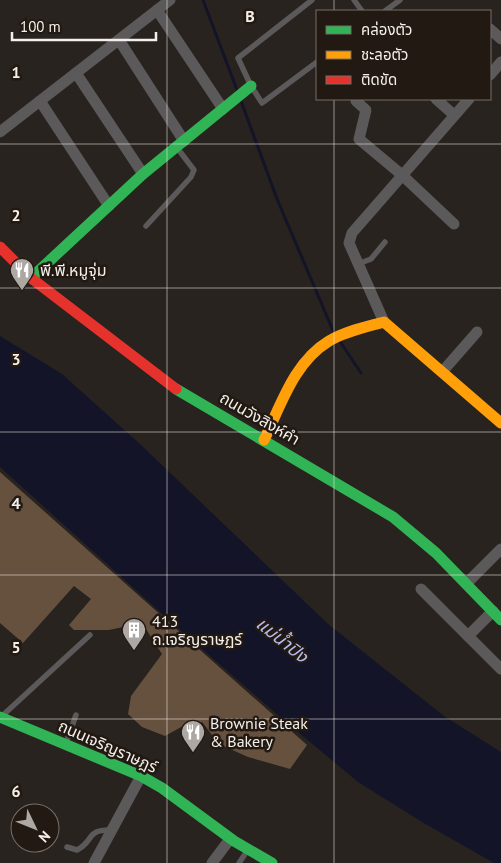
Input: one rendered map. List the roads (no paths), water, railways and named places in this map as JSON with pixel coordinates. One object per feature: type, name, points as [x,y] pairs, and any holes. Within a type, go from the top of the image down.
[{"type":"street","points":[[0,132],[170,0]]},
{"type":"street","points":[[157,10],[223,109]]},
{"type":"street","points":[[491,30],[501,39]]},
{"type":"street","points":[[119,40],[180,144]]},
{"type":"street","points":[[491,74],[501,62]]},
{"type":"street","points":[[76,73],[143,174]]},
{"type":"street","points":[[32,278],[143,174],[250,86]]},
{"type":"street","points":[[437,100],[454,115]]},
{"type":"street","points":[[468,100],[352,233],[349,243],[384,322],[501,422]]},
{"type":"street","points":[[40,101],[109,206]]},
{"type":"street","points":[[356,101],[366,110],[359,139],[402,175],[454,224]]},
{"type":"street","name":"ถนนวังสิงห์คำ","points":[[0,247],[32,278],[168,384],[393,517],[420,538],[497,616]]},
{"type":"street","points":[[264,440],[297,375],[310,356],[323,344],[343,334],[384,322]]},
{"type":"street","points":[[442,372],[477,332]]},
{"type":"street","points":[[466,583],[501,549]]},
{"type":"street","points":[[420,589],[501,669]]},
{"type":"street","points":[[468,636],[497,616]]},
{"type":"street","name":"ถนนเจริญราษฎร์","points":[[0,717],[141,776],[162,788],[230,839],[272,863]]},
{"type":"street","points":[[94,863],[141,776]]},
{"type":"street","points":[[212,863],[230,839]]},
{"type":"lane","points":[[312,0],[238,58],[250,86],[262,103],[316,63]]},
{"type":"lane","points":[[386,10],[400,0]]},
{"type":"lane","points":[[146,226],[191,177],[194,170],[180,144]]},
{"type":"lane","points":[[358,264],[371,259],[385,242]]},
{"type":"lane","points":[[0,717],[90,635]]},
{"type":"lane","points":[[65,745],[76,716]]},
{"type":"lane","points":[[67,847],[77,850],[83,847],[94,832],[112,830]]},
{"type":"lane","points":[[239,863],[248,849]]},
{"type":"water","name":"แม่น้ำปิง","points":[[0,336],[62,374],[141,445],[328,624],[444,716],[501,752],[501,863],[494,863],[422,822],[358,782],[170,621],[0,467]]},
{"type":"waterway","points":[[203,0],[237,90]]},
{"type":"waterway","points":[[241,101],[277,199],[334,333]]},
{"type":"waterway","points":[[339,340],[361,373]]},
{"type":"place","name":"พี.พี.หมูจุ่ม","points":[[22,291]]},
{"type":"place","name":"413 ถ.เจริญราษฏร์","points":[[134,651]]},
{"type":"place","name":"Brownie Steak & Bakery","points":[[193,753]]}]
